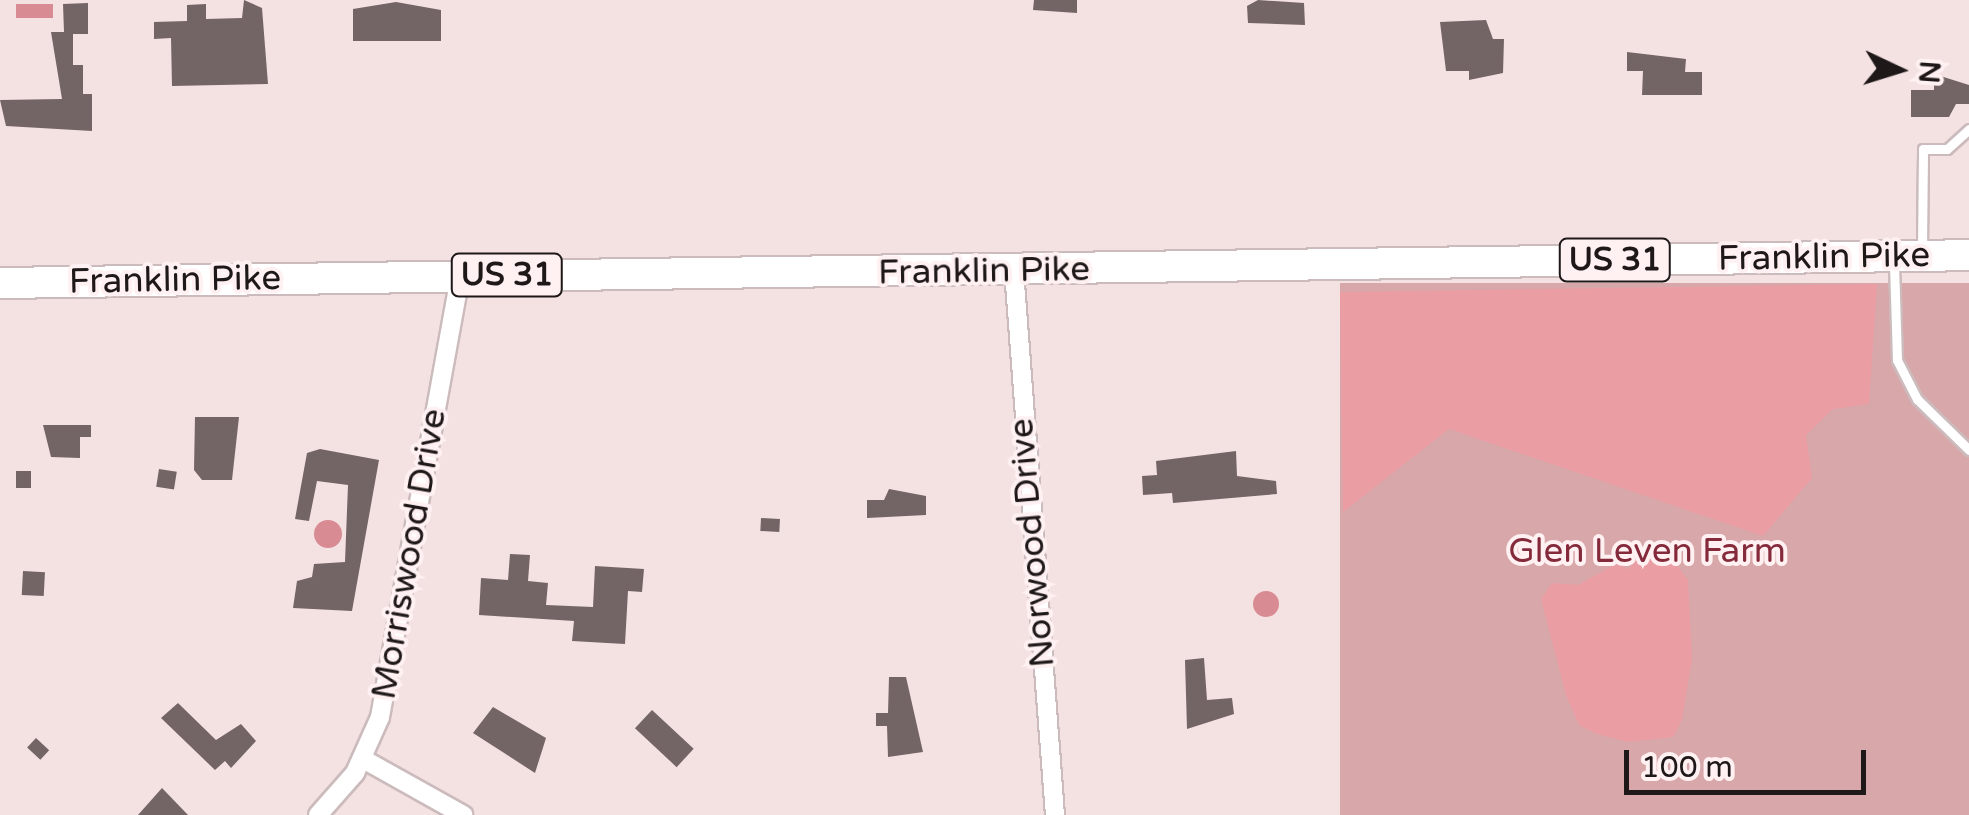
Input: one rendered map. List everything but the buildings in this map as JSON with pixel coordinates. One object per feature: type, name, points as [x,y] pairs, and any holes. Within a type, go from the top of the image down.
[{"type":"main road","name":"Franklin Pike","points":[[0,283],[1969,255]]},
{"type":"street","name":"Norwood Drive","points":[[1014,270],[1055,815]]},
{"type":"street","name":"Morriswood Drive","points":[[318,815],[363,759],[384,702],[460,275]]},
{"type":"street","points":[[363,759],[464,815]]},
{"type":"lane","points":[[1969,129],[1946,149],[1924,149],[1897,360],[1917,399],[1969,450]]},
{"type":"green space","name":"Glen Leven Farm","points":[[1340,283],[1969,283],[1969,815],[1340,815]]},
{"type":"green space","points":[[1877,284],[1869,404],[1833,409],[1806,435],[1812,478],[1763,536],[1449,429],[1343,512],[1340,292]]},
{"type":"green space","points":[[1665,549],[1688,580],[1692,659],[1682,720],[1673,737],[1628,742],[1597,734],[1579,725],[1566,695],[1541,599],[1552,583],[1578,585],[1616,564],[1629,569],[1641,550]]},
{"type":"shaded area","points":[[16,4],[53,4],[53,18],[16,18]]},
{"type":"shaded area","points":[[328,520],[338,524],[342,534],[338,544],[328,548],[318,544],[314,534],[318,524]]},
{"type":"shaded area","points":[[1266,591],[1275,595],[1279,604],[1275,613],[1266,617],[1257,613],[1253,604],[1257,595]]}]
